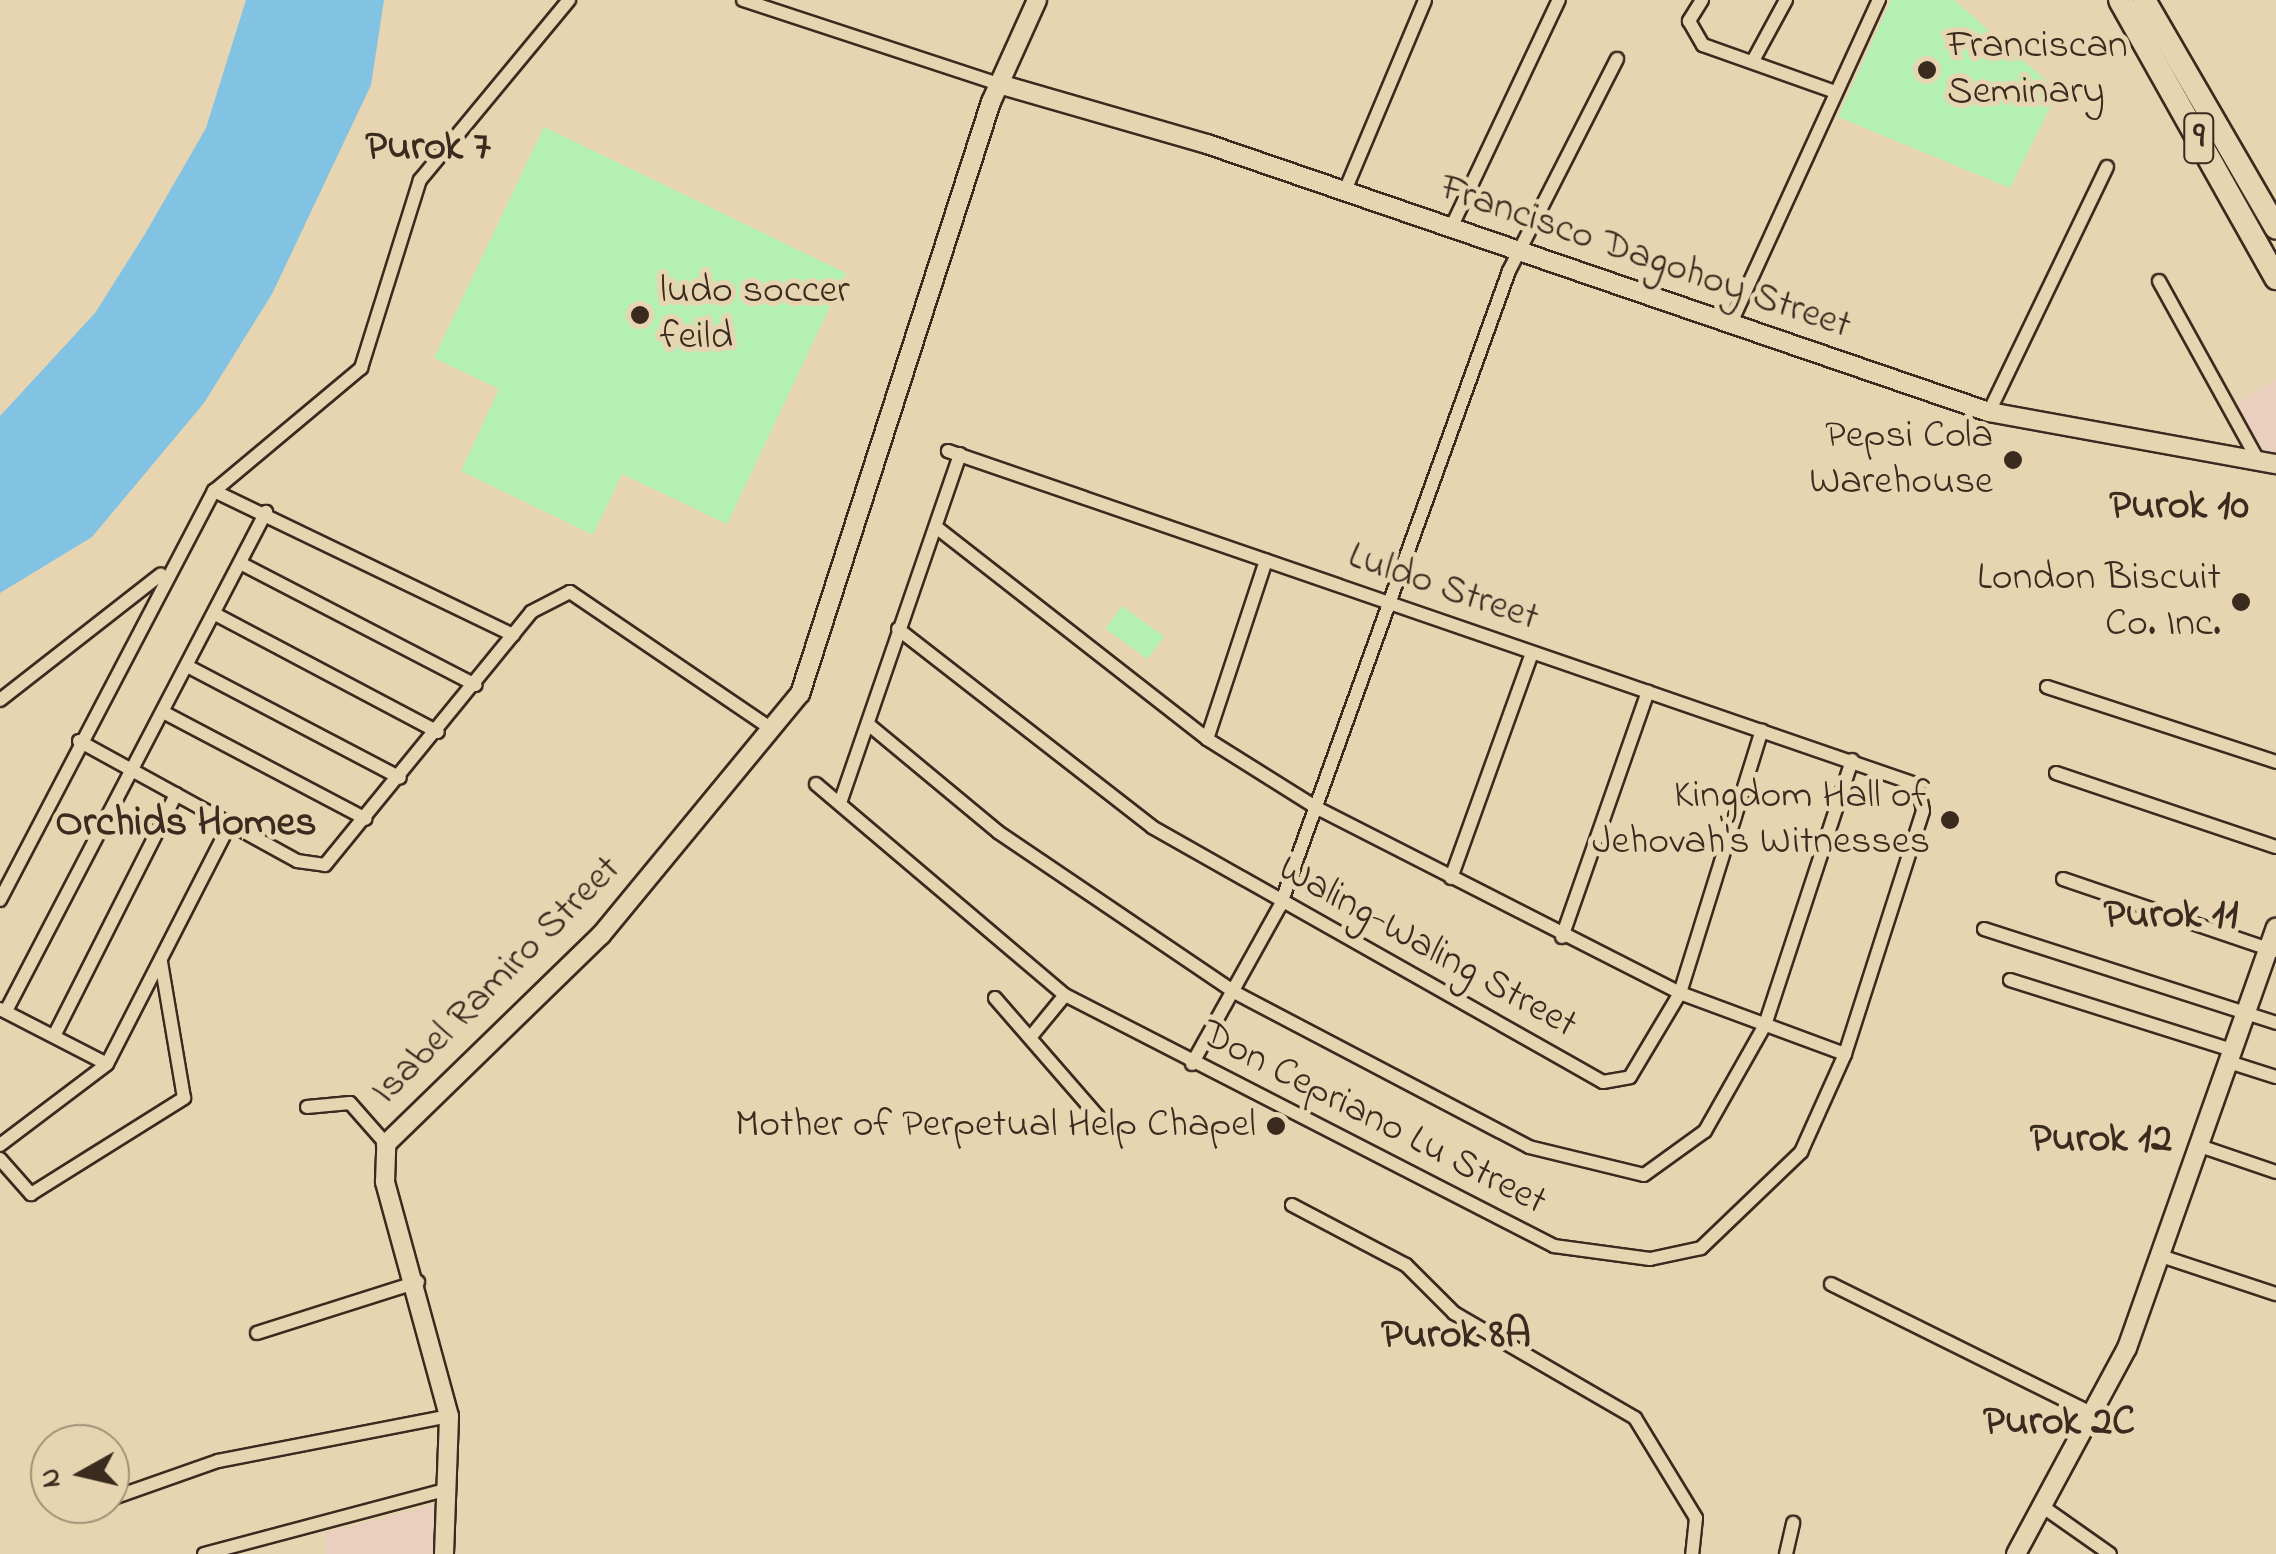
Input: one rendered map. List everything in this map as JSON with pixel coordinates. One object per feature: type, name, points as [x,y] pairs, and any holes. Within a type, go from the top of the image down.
[{"type":"highway","name":"9","points":[[2120,0],[2276,278]]},
{"type":"highway","name":"9","points":[[2144,0],[2276,228]]},
{"type":"street","points":[[0,900],[166,570],[214,491],[361,368],[414,190],[569,0]]},
{"type":"street","points":[[743,0],[995,93],[1037,0]]},
{"type":"street","points":[[1344,193],[1425,0]]},
{"type":"street","points":[[1451,228],[1560,0]]},
{"type":"street","points":[[1702,0],[1691,34],[1835,92]]},
{"type":"street","points":[[1754,59],[1786,0]]},
{"type":"street","points":[[1730,325],[1879,0]]},
{"type":"street","points":[[1192,1064],[1280,906],[1518,249],[1617,59]]},
{"type":"street","name":"Francisco Dagohoy Street","points":[[995,93],[1344,193],[1989,412],[2256,457],[2276,464]]},
{"type":"street","name":"Isabel Ramiro Street","points":[[444,1554],[449,1416],[418,1282],[385,1182],[386,1144],[601,935],[770,728],[810,667],[995,93]]},
{"type":"street","points":[[1989,412],[2107,167]]},
{"type":"street","points":[[2159,281],[2256,457]]},
{"type":"street","name":"Luldo Street","points":[[936,528],[954,453],[1918,785]]},
{"type":"street","points":[[214,491],[266,512],[513,635]]},
{"type":"street","points":[[107,1064],[3,1010],[189,667],[266,512]]},
{"type":"street","points":[[840,804],[936,528],[1207,739],[1318,808],[1562,937],[1680,992],[1845,1054]]},
{"type":"street","points":[[1207,739],[1266,561]]},
{"type":"street","points":[[242,564],[475,685]]},
{"type":"street","points":[[0,700],[166,570]]},
{"type":"street","points":[[79,741],[314,866],[334,861],[542,602],[583,594],[684,676],[770,728]]},
{"type":"street","points":[[215,614],[438,732]]},
{"type":"street","name":"Waling-Waling Street","points":[[898,629],[1152,826],[1280,906],[1602,1082],[1630,1077],[1680,992],[1762,730]]},
{"type":"street","points":[[1451,878],[1532,652]]},
{"type":"street","points":[[189,667],[400,778]]},
{"type":"street","points":[[2046,687],[2276,762]]},
{"type":"street","points":[[1562,937],[1648,692]]},
{"type":"street","points":[[162,712],[366,820]]},
{"type":"street","points":[[868,724],[998,832],[1234,992],[1529,1147],[1644,1174],[1705,1131],[1765,1025],[1852,760]]},
{"type":"street","points":[[2056,772],[2276,847]]},
{"type":"street","name":"Don Cepriano Lu Street","points":[[816,784],[1064,995],[1524,1237],[1650,1259],[1701,1248],[1772,1186],[1800,1152],[1845,1054],[1923,812],[1918,785]]},
{"type":"street","points":[[54,1036],[176,794]]},
{"type":"street","points":[[0,1145],[107,1064],[230,824]]},
{"type":"street","points":[[2063,879],[2272,951]]},
{"type":"street","points":[[2016,1554],[2046,1509],[2096,1416],[2164,1256],[2272,951],[2276,928]]},
{"type":"street","points":[[1984,929],[2276,1023]]},
{"type":"street","points":[[0,1159],[31,1194],[184,1098],[161,962]]},
{"type":"street","points":[[2010,980],[2234,1057],[2276,1077]]},
{"type":"street","points":[[1033,1034],[1064,995]]},
{"type":"street","points":[[996,998],[1033,1034],[1100,1119]]},
{"type":"street","points":[[307,1106],[350,1103],[386,1144]]},
{"type":"street","points":[[2203,1147],[2276,1172]]},
{"type":"street","points":[[1292,1206],[1406,1265],[1464,1319],[1635,1418],[1696,1518],[1692,1554]]},
{"type":"street","points":[[2164,1256],[2276,1294]]},
{"type":"street","points":[[256,1333],[418,1282]]},
{"type":"street","points":[[1831,1284],[2096,1416]]},
{"type":"street","points":[[130,1492],[218,1461],[449,1416]]},
{"type":"street","points":[[204,1554],[449,1488]]},
{"type":"street","points":[[2046,1509],[2110,1554]]},
{"type":"street","points":[[1786,1554],[1793,1523]]},
{"type":"shaded area","points":[[2276,379],[2276,458],[2262,452],[2235,405]]},
{"type":"shaded area","points":[[437,1504],[434,1554],[325,1554],[325,1533]]},
{"type":"green space","points":[[1891,0],[1954,0],[2058,91],[2010,188],[1838,117]]},
{"type":"green space","name":"ludo soccer feild","points":[[544,127],[846,273],[727,524],[622,474],[593,535],[461,471],[499,389],[434,358]]},
{"type":"green space","points":[[1122,606],[1164,637],[1148,659],[1106,629]]},
{"type":"water","points":[[246,0],[384,0],[371,85],[272,294],[204,403],[92,537],[0,593],[0,416],[95,313],[145,234],[206,128]]},
{"type":"place","name":"Franciscan Seminary","points":[[1927,70]]},
{"type":"place","name":"ludo soccer feild","points":[[640,315]]},
{"type":"place","name":"Pepsi Cola Warehouse","points":[[2013,460]]},
{"type":"place","name":"London Biscuit Co. Inc.","points":[[2241,602]]},
{"type":"place","name":"Kingdom Hall of Jehovah's Witnesses","points":[[1950,820]]},
{"type":"place","name":"Mother of Perpetual Help Chapel","points":[[1276,1126]]},
{"type":"district","name":"Purok 7","points":[[428,148]]},
{"type":"district","name":"Purok 10","points":[[2179,507]]},
{"type":"district","name":"Orchids Homes","points":[[186,824]]},
{"type":"district","name":"Purok 11","points":[[2171,916]]},
{"type":"district","name":"Purok 12","points":[[2101,1140]]},
{"type":"district","name":"Purok 8A","points":[[1456,1336]]},
{"type":"district","name":"Purok 2C","points":[[2059,1423]]}]
